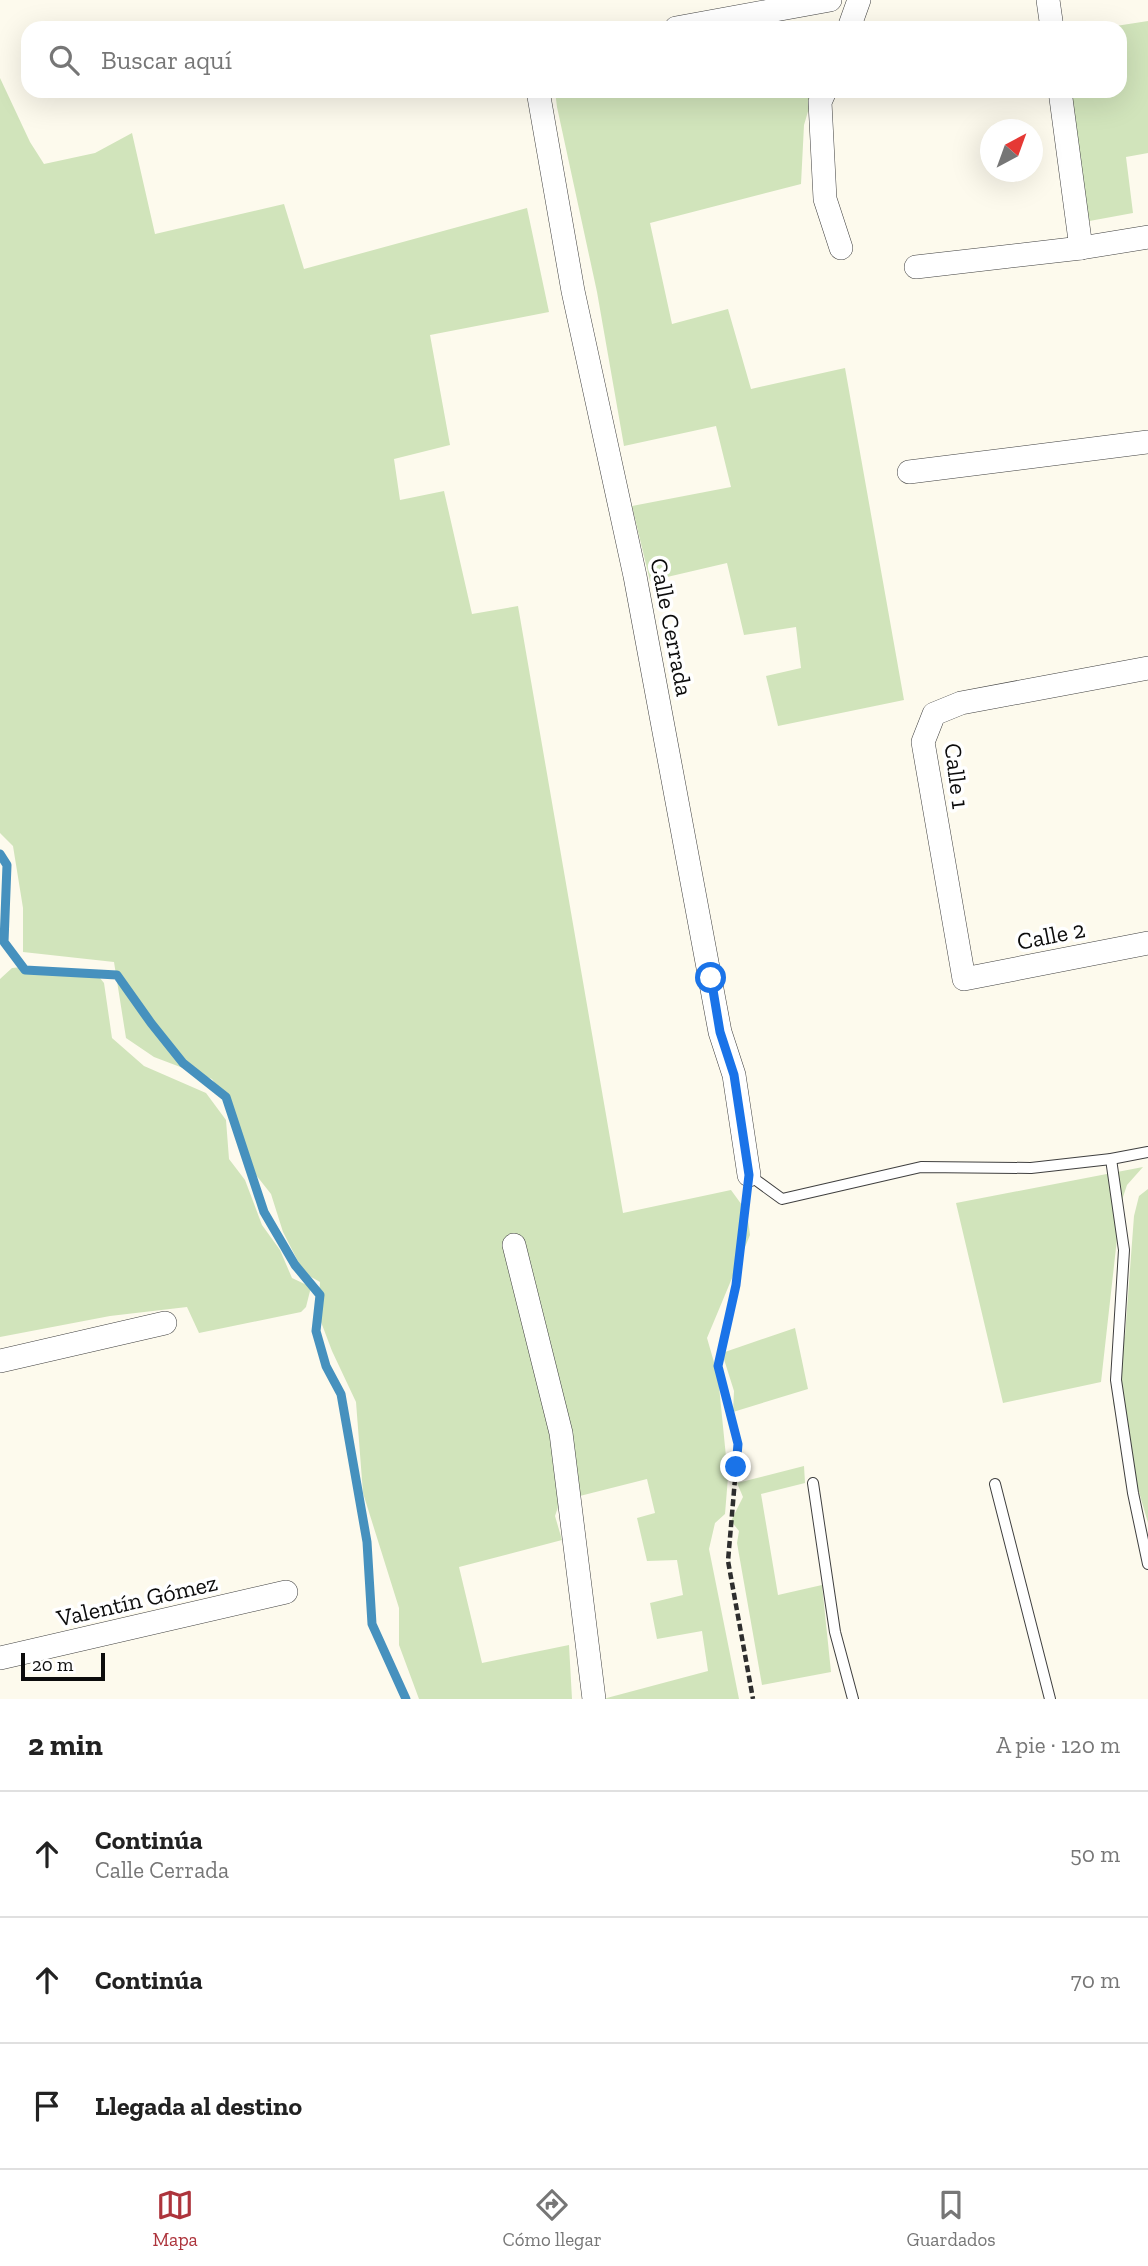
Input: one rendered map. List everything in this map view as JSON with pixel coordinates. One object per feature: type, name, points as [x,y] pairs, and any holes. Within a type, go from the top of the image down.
[{"type":"street","points":[[714,21],[830,0]]},
{"type":"street","points":[[852,21],[859,0]]},
{"type":"street","points":[[1048,0],[1051,21]]},
{"type":"street","name":"Calle Cerrada","points":[[539,98],[573,291],[638,589],[720,1032],[734,1075],[749,1175]]},
{"type":"street","points":[[822,98],[825,199],[841,248]]},
{"type":"street","points":[[1061,98],[1081,248]]},
{"type":"street","points":[[916,267],[1081,248],[1148,237]]},
{"type":"street","points":[[909,472],[1148,442]]},
{"type":"street","name":"Calle 1","points":[[964,979],[923,742],[934,714],[961,703],[1148,668]]},
{"type":"street","name":"Calle 2","points":[[964,979],[1148,943]]},
{"type":"street","points":[[514,1245],[561,1433],[594,1699]]},
{"type":"street","points":[[0,1361],[164,1323]]},
{"type":"street","name":"Valentín Gómez","points":[[0,1658],[286,1592]]},
{"type":"lane","points":[[749,1175],[782,1199],[921,1167],[1031,1168],[1148,1152]]},
{"type":"lane","points":[[1111,1159],[1124,1250],[1116,1380],[1133,1493],[1148,1564]]},
{"type":"lane","points":[[813,1483],[835,1632],[853,1699]]},
{"type":"lane","points":[[995,1485],[1050,1699]]},
{"type":"path","points":[[749,1175],[736,1285],[718,1366],[738,1444],[728,1561],[753,1699]]},
{"type":"green space","points":[[1148,21],[1148,153],[1126,157],[1133,213],[1084,222],[1070,98],[1127,98],[1127,24]]},
{"type":"green space","points":[[0,78],[30,142],[44,164],[95,153],[132,133],[155,234],[284,204],[304,269],[527,208],[549,312],[430,335],[450,445],[394,459],[400,500],[444,491],[472,614],[518,606],[623,1213],[731,1190],[747,1212],[750,1235],[707,1338],[718,1376],[728,1477],[725,1514],[715,1523],[709,1549],[739,1699],[603,1699],[708,1671],[702,1631],[657,1639],[650,1603],[683,1595],[677,1560],[647,1561],[637,1518],[655,1513],[647,1479],[560,1501],[555,1516],[562,1540],[459,1567],[482,1663],[569,1645],[572,1699],[419,1699],[399,1645],[399,1608],[363,1493],[356,1402],[318,1314],[320,1282],[304,1273],[283,1232],[271,1194],[241,1156],[234,1110],[212,1079],[154,1057],[126,1038],[114,962],[23,952],[23,908],[13,846],[0,833]]},
{"type":"green space","points":[[556,98],[812,98],[804,125],[801,184],[650,223],[672,324],[728,309],[751,389],[845,368],[904,700],[778,726],[766,676],[801,668],[796,627],[744,635],[727,563],[650,581],[632,506],[731,487],[716,426],[624,446],[597,292]]},
{"type":"green space","points":[[12,968],[95,972],[104,983],[112,1038],[144,1066],[206,1093],[226,1120],[229,1159],[245,1180],[262,1225],[280,1250],[292,1278],[311,1287],[306,1307],[301,1312],[199,1333],[187,1307],[110,1316],[0,1337],[0,979]]},
{"type":"green space","points":[[1143,1167],[1127,1185],[1121,1203],[1101,1382],[1003,1403],[956,1203]]},
{"type":"green space","points":[[1148,1189],[1148,1523],[1113,1403],[1119,1346],[1125,1336],[1134,1216],[1139,1196]]},
{"type":"green space","points":[[795,1328],[808,1389],[733,1412],[734,1391],[722,1353]]},
{"type":"green space","points":[[804,1466],[805,1483],[761,1494],[778,1595],[822,1585],[831,1672],[762,1685],[737,1543],[739,1531],[731,1521],[743,1497],[737,1483]]},
{"type":"waterway","points":[[0,854],[7,865],[4,942],[25,970],[117,975],[183,1063],[226,1097],[264,1212],[295,1265],[320,1295],[316,1331],[326,1366],[341,1394],[367,1542],[372,1624],[406,1699]]},
{"type":"route","points":[[711,978],[720,1032],[734,1075],[749,1175],[736,1285],[718,1366],[738,1444],[736,1467]]}]
